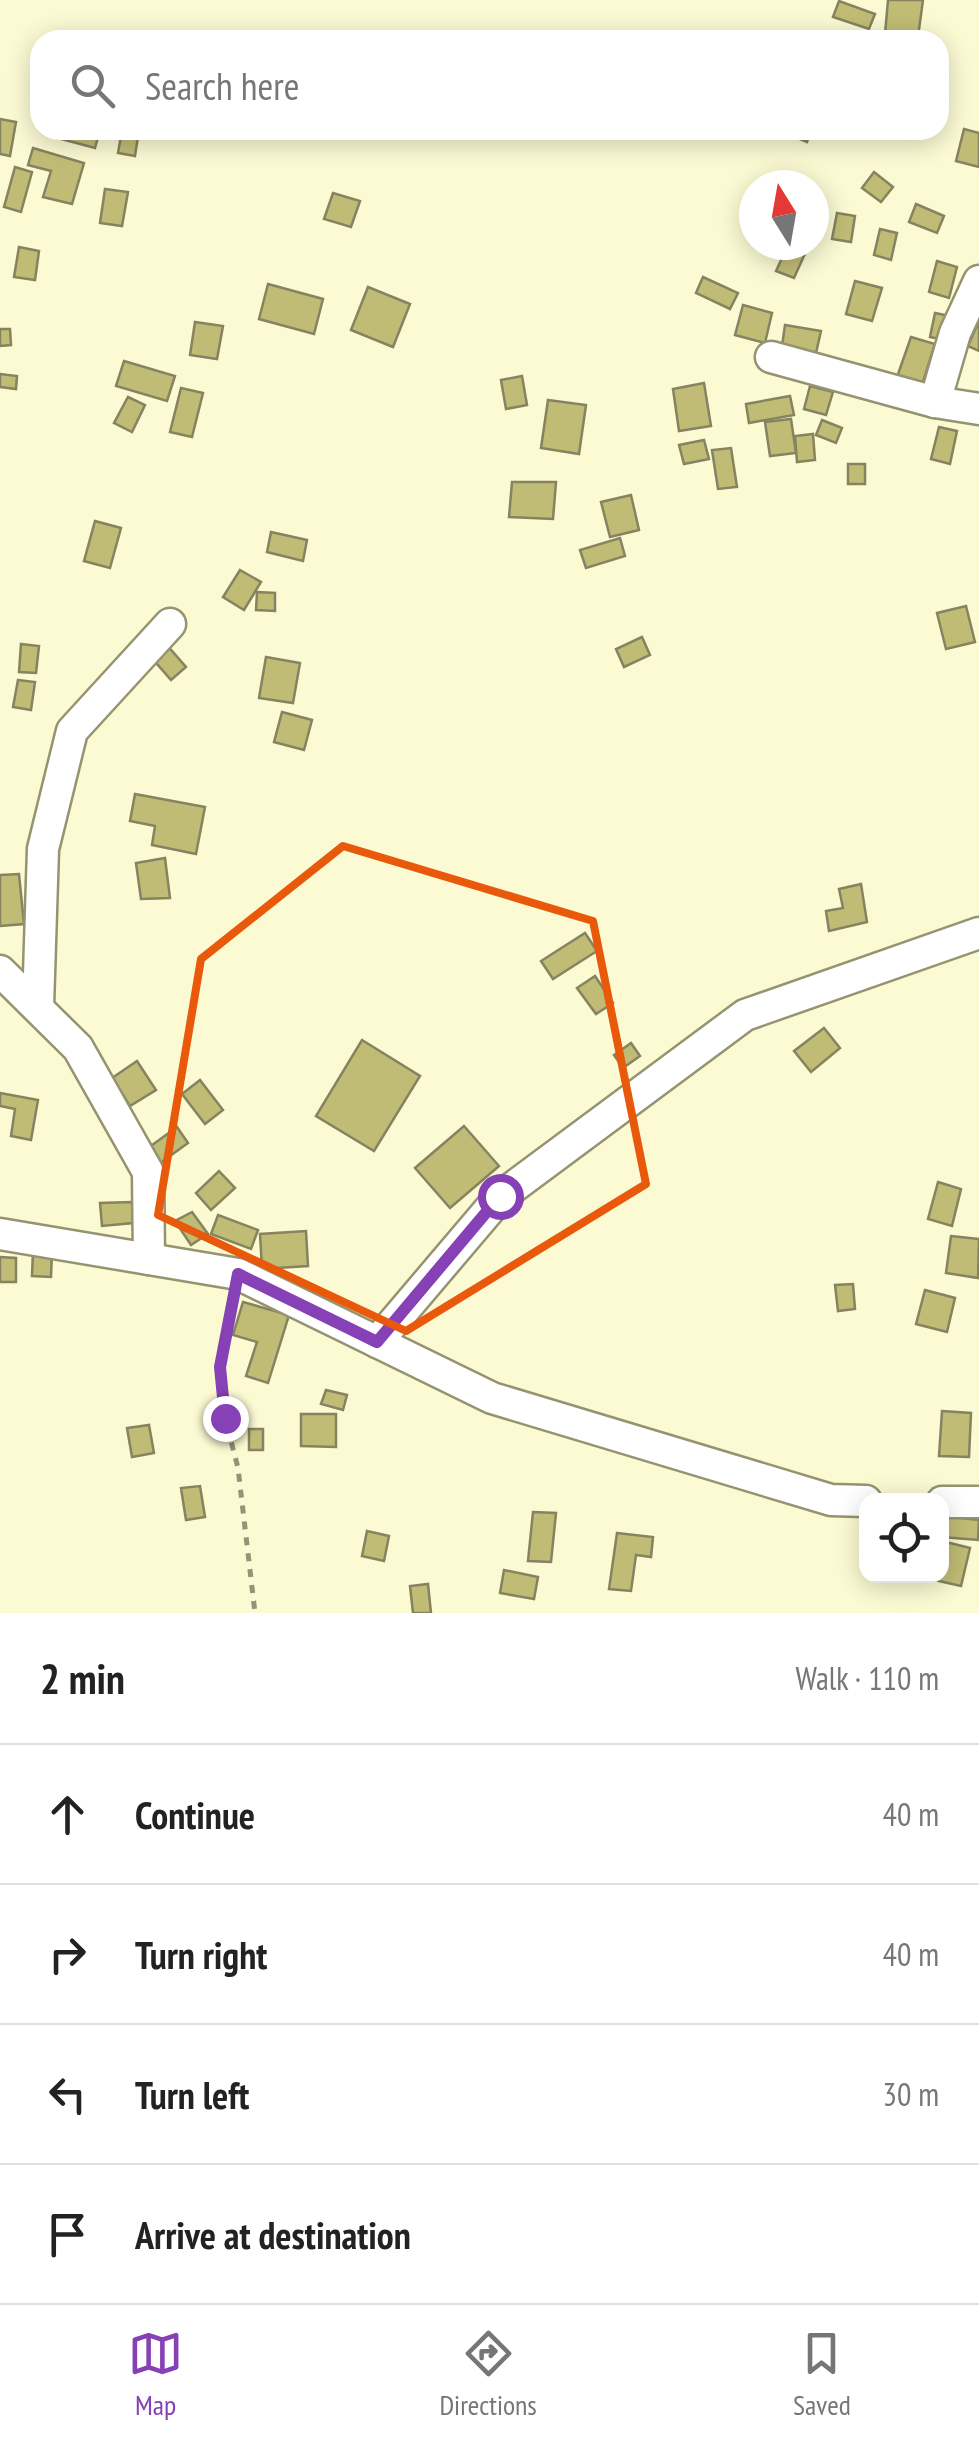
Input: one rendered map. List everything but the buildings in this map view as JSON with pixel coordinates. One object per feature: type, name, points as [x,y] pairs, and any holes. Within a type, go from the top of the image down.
[{"type":"street","points":[[935,402],[955,332],[979,282]]},
{"type":"street","points":[[771,357],[935,402],[979,408]]},
{"type":"street","points":[[38,1006],[42,849],[72,731],[170,624]]},
{"type":"street","points":[[377,1342],[500,1196],[744,1015],[979,933]]},
{"type":"street","points":[[0,972],[78,1048],[148,1172],[149,1259]]},
{"type":"street","points":[[0,1234],[238,1274],[492,1398],[831,1500],[859,1501]]},
{"type":"street","points":[[949,1502],[979,1502]]},
{"type":"path","points":[[238,1274],[220,1367],[225,1418],[238,1468],[255,1613]]},
{"type":"highlighted area","points":[[343,846],[593,921],[646,1184],[406,1331],[158,1215],[201,959]]},
{"type":"route","points":[[225,1418],[220,1367],[238,1274],[377,1342],[500,1196]]}]
